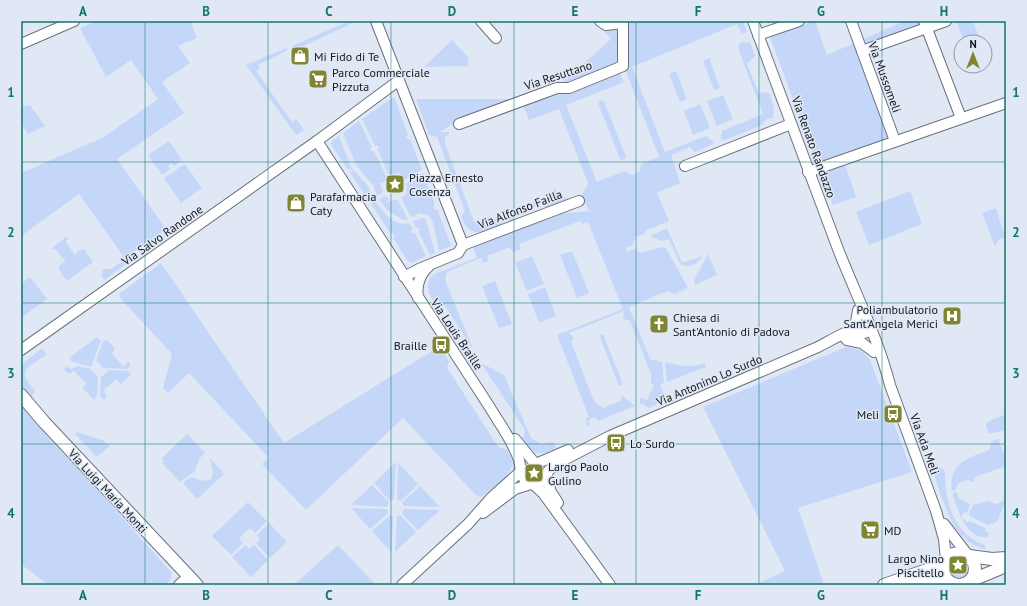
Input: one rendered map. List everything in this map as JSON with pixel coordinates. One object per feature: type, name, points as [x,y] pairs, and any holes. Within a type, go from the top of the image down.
[{"type":"street","points":[[21,44],[73,21]]},
{"type":"street","points":[[376,21],[398,81],[467,243]]},
{"type":"street","points":[[481,21],[496,38]]},
{"type":"street","points":[[600,21],[606,25],[623,22]]},
{"type":"street","name":"Via Renato Randazzo","points":[[753,21],[808,172],[851,283]]},
{"type":"street","points":[[758,35],[799,21]]},
{"type":"street","name":"Via Mussomeli","points":[[851,21],[895,141]]},
{"type":"street","points":[[862,51],[926,24],[946,21]]},
{"type":"street","name":"Via Resuttano","points":[[459,124],[556,88],[569,88],[624,66],[623,22]]},
{"type":"street","points":[[926,24],[961,118]]},
{"type":"street","name":"Via Salvo Randone","points":[[21,350],[317,141],[398,81]]},
{"type":"street","points":[[808,172],[1006,103]]},
{"type":"street","points":[[685,166],[791,124]]},
{"type":"street","name":"Via Louis Braille","points":[[317,141],[489,406]]},
{"type":"street","name":"Via Alfonso Failla","points":[[404,277],[458,253],[467,243],[579,201]]},
{"type":"street","points":[[418,298],[417,285],[419,279],[431,264]]},
{"type":"street","points":[[851,283],[858,310],[890,385]]},
{"type":"street","points":[[851,283],[862,304],[867,329],[874,352],[890,385]]},
{"type":"street","points":[[858,310],[856,322],[847,336],[862,343],[874,352]]},
{"type":"street","name":"Via Antonino Lo Surdo","points":[[610,436],[818,348],[867,329]]},
{"type":"street","name":"Via Ada Meli","points":[[890,385],[936,511]]},
{"type":"street","name":"Via Luigi Maria Monti","points":[[21,395],[48,427],[198,585]]},
{"type":"street","points":[[489,406],[536,462],[545,467],[551,492],[582,546]]},
{"type":"street","points":[[489,406],[514,447],[524,479],[543,493],[610,585]]},
{"type":"street","points":[[402,585],[468,524],[491,498],[521,470],[525,464],[536,462],[578,445],[610,436]]},
{"type":"street","points":[[468,524],[515,489],[542,482],[547,474],[562,460],[610,436]]},
{"type":"street","points":[[936,511],[950,535],[974,561],[973,579]]},
{"type":"street","points":[[936,511],[944,539],[944,575],[953,584]]},
{"type":"street","points":[[884,585],[945,562],[955,553],[992,559],[1006,558]]},
{"type":"street","points":[[911,585],[929,581],[961,584],[1006,566]]},
{"type":"street","points":[[179,585],[189,576]]},
{"type":"shaded area","points":[[96,21],[190,21],[197,38],[178,46],[190,63],[162,82],[184,113],[117,159],[166,229],[132,253],[135,258],[104,280],[101,275],[103,269],[111,269],[125,259],[79,194],[21,236],[21,173],[104,137],[158,99],[131,60],[106,77],[80,28]]},
{"type":"shaded area","points":[[349,21],[354,21],[347,26],[294,50],[292,46]]},
{"type":"shaded area","points":[[627,21],[743,21],[747,32],[742,34],[737,24],[632,67],[665,152],[706,136],[714,142],[711,145],[695,152],[690,147],[671,155],[680,183],[657,193],[669,221],[635,237],[633,245],[626,248],[627,252],[635,249],[641,253],[660,247],[666,248],[688,288],[675,294],[667,291],[629,307],[650,359],[662,362],[664,383],[660,384],[666,400],[649,408],[642,403],[640,404],[640,398],[647,400],[654,385],[651,383],[651,374],[630,321],[623,319],[624,311],[569,333],[574,338],[571,342],[594,401],[603,408],[620,401],[623,396],[635,406],[598,421],[595,417],[588,420],[590,425],[587,426],[586,418],[589,417],[557,335],[623,309],[588,222],[582,224],[580,221],[519,244],[521,249],[513,252],[510,247],[487,256],[489,261],[483,263],[481,258],[447,272],[445,280],[474,351],[445,306],[436,305],[429,293],[428,286],[434,274],[477,258],[473,247],[557,214],[589,211],[582,195],[588,183],[559,109],[529,120],[523,105],[558,91],[559,95],[619,71],[624,82],[566,105],[597,182],[624,171],[632,175],[639,172],[641,164],[659,157],[625,69]]},
{"type":"shaded area","points":[[815,21],[827,55],[854,43],[889,139],[817,164],[770,37]]},
{"type":"shaded area","points":[[904,21],[920,21],[921,25],[866,45],[864,39]]},
{"type":"shaded area","points":[[961,21],[973,21],[978,34],[961,34],[957,23]]},
{"type":"shaded area","points":[[600,27],[616,28],[618,32],[620,47],[618,58],[614,66],[568,84],[456,122],[440,132],[450,132],[445,138],[445,143],[474,222],[481,223],[494,218],[500,221],[503,225],[483,232],[469,229],[461,216],[465,211],[437,137],[429,135],[416,99],[517,99],[563,82],[611,39]]},
{"type":"shaded area","points":[[452,40],[468,57],[468,66],[424,67]]},
{"type":"shaded area","points":[[744,41],[745,43],[750,42],[755,56],[747,64],[758,92],[769,93],[774,106],[774,112],[772,119],[768,118],[760,126],[725,140],[721,139],[722,131],[763,114],[738,48],[740,43]]},
{"type":"shaded area","points":[[286,48],[288,50],[258,65],[259,69],[256,71],[292,122],[296,119],[304,130],[296,135],[246,65]]},
{"type":"shaded area","points":[[709,58],[720,88],[714,90],[703,61]]},
{"type":"shaded area","points":[[676,71],[687,99],[680,102],[669,74]]},
{"type":"shaded area","points":[[723,95],[733,119],[717,126],[707,101]]},
{"type":"shaded area","points":[[392,98],[395,99],[408,135],[406,136],[410,139],[422,170],[404,180],[399,177],[400,174],[397,173],[395,176],[390,177],[377,149],[379,148],[377,145],[375,146],[362,119]]},
{"type":"shaded area","points":[[600,100],[604,101],[626,157],[624,160],[620,159],[598,103]]},
{"type":"shaded area","points":[[700,104],[710,128],[693,135],[684,111]]},
{"type":"shaded area","points":[[30,105],[45,126],[28,134],[21,123],[21,106]]},
{"type":"shaded area","points":[[359,121],[372,147],[370,149],[372,152],[374,151],[387,178],[383,183],[381,182],[380,186],[382,187],[383,192],[377,196],[373,185],[356,165],[343,133]]},
{"type":"shaded area","points":[[339,136],[351,167],[368,186],[373,198],[369,201],[350,173],[352,171],[350,168],[348,170],[331,144],[332,141]]},
{"type":"shaded area","points":[[169,141],[182,160],[174,166],[172,163],[168,166],[170,169],[162,175],[148,155]]},
{"type":"shaded area","points":[[185,164],[202,188],[181,203],[164,178]]},
{"type":"shaded area","points":[[845,165],[856,197],[833,205],[821,174]]},
{"type":"shaded area","points":[[423,173],[435,205],[433,206],[435,210],[437,209],[451,245],[439,251],[433,222],[429,216],[420,213],[411,217],[401,198],[407,194],[406,184]]},
{"type":"shaded area","points":[[555,188],[558,198],[563,196],[570,200],[547,209],[542,204],[513,215],[513,222],[509,223],[510,211],[551,196]]},
{"type":"shaded area","points":[[910,191],[922,224],[869,245],[856,212]]},
{"type":"shaded area","points":[[385,196],[389,199],[388,201],[391,202],[392,200],[398,200],[408,219],[403,220],[387,210],[379,199]]},
{"type":"shaded area","points":[[375,201],[389,218],[398,223],[409,223],[413,229],[411,231],[413,234],[415,233],[426,256],[411,263],[408,261],[393,238],[395,236],[393,233],[391,234],[371,204]]},
{"type":"shaded area","points":[[996,208],[1003,231],[1006,232],[1006,237],[999,239],[995,247],[982,213]]},
{"type":"shaded area","points":[[423,218],[426,219],[435,253],[430,255],[418,231],[420,230],[418,227],[416,228],[413,221]]},
{"type":"shaded area","points":[[667,228],[682,263],[702,256],[696,263],[688,266],[681,265],[669,239],[662,241],[650,236]]},
{"type":"shaded area","points":[[66,237],[68,238],[66,242],[75,255],[78,251],[84,249],[93,262],[67,281],[58,268],[62,263],[66,262],[56,250],[52,249]]},
{"type":"shaded area","points":[[572,251],[589,293],[577,298],[560,255]]},
{"type":"shaded area","points":[[708,254],[717,275],[695,285],[694,280]]},
{"type":"shaded area","points":[[532,256],[544,284],[527,291],[515,263]]},
{"type":"shaded area","points":[[161,263],[284,443],[440,346],[449,361],[447,368],[499,448],[507,449],[513,458],[510,470],[497,485],[481,497],[476,495],[403,418],[306,510],[262,464],[269,458],[189,373],[168,393],[163,388],[172,354],[121,299],[119,294]]},
{"type":"shaded area","points":[[30,277],[47,299],[21,318],[21,284]]},
{"type":"shaded area","points":[[495,281],[512,324],[499,328],[482,286]]},
{"type":"shaded area","points":[[545,287],[556,316],[539,323],[528,294]]},
{"type":"shaded area","points":[[603,334],[623,384],[619,386],[599,335]]},
{"type":"shaded area","points":[[97,337],[101,341],[91,367],[73,362],[69,358]]},
{"type":"shaded area","points":[[106,339],[115,348],[112,354],[124,367],[128,361],[131,365],[127,369],[103,368],[96,360],[103,342]]},
{"type":"shaded area","points":[[846,347],[861,350],[870,360],[912,472],[798,508],[824,585],[754,585],[785,571],[703,407]]},
{"type":"shaded area","points":[[41,349],[47,354],[30,366],[25,373],[29,384],[35,391],[31,397],[21,387],[21,365]]},
{"type":"shaded area","points":[[665,362],[685,366],[695,366],[705,363],[706,367],[667,382]]},
{"type":"shaded area","points":[[481,363],[504,375],[531,438],[541,444],[553,442],[556,448],[545,453],[537,453],[531,448],[523,438],[525,430]]},
{"type":"shaded area","points":[[66,366],[71,369],[78,366],[90,369],[98,377],[97,396],[94,400],[82,387],[87,384],[74,371],[69,374],[64,369]]},
{"type":"shaded area","points":[[109,370],[128,371],[131,375],[121,384],[116,379],[104,390],[107,397],[104,400],[100,396],[101,377]]},
{"type":"shaded area","points":[[21,406],[49,439],[89,480],[172,573],[170,581],[165,585],[48,585],[21,564]]},
{"type":"shaded area","points":[[1006,414],[1006,430],[989,434],[986,425],[989,421]]},
{"type":"shaded area","points":[[77,432],[102,440],[110,446],[97,457],[75,434]]},
{"type":"shaded area","points":[[187,434],[205,453],[200,458],[194,472],[180,482],[162,463],[164,461],[162,458]]},
{"type":"shaded area","points":[[998,439],[1006,459],[1006,466],[975,477],[973,482],[967,480],[959,483],[955,490],[952,491],[953,474],[956,468],[967,459],[989,450],[992,441]]},
{"type":"shaded area","points":[[210,458],[224,474],[197,499],[183,483],[191,477],[203,481],[211,479],[213,473]]},
{"type":"shaded area","points":[[396,462],[394,500],[390,501],[374,483]]},
{"type":"shaded area","points":[[398,463],[418,484],[401,501],[397,500]]},
{"type":"shaded area","points":[[936,464],[945,471],[946,494],[953,516],[958,525],[974,540],[985,545],[985,549],[973,544],[956,528],[944,505],[932,469]]},
{"type":"shaded area","points":[[372,485],[389,502],[387,507],[351,505]]},
{"type":"shaded area","points":[[420,486],[440,507],[404,506],[402,503]]},
{"type":"shaded area","points":[[956,492],[959,498],[970,504],[967,513],[964,512],[961,518],[953,496],[953,493]]},
{"type":"shaded area","points":[[1006,500],[997,522],[988,525],[971,517],[969,514],[973,505],[988,501],[995,504]]},
{"type":"shaded area","points":[[248,502],[267,521],[255,533],[250,528],[239,538],[243,543],[231,555],[212,536]]},
{"type":"shaded area","points":[[351,508],[387,509],[388,513],[370,529]]},
{"type":"shaded area","points":[[404,509],[440,510],[418,530],[402,514]]},
{"type":"shaded area","points":[[390,515],[393,516],[392,553],[372,531]]},
{"type":"shaded area","points":[[400,515],[416,532],[395,552],[397,516]]},
{"type":"shaded area","points":[[962,519],[986,528],[985,531],[989,533],[987,538],[972,532]]},
{"type":"shaded area","points":[[269,523],[287,542],[270,558],[256,543],[260,539],[257,535]]},
{"type":"shaded area","points":[[246,545],[249,549],[254,545],[268,560],[251,577],[232,557]]},
{"type":"shaded area","points":[[338,545],[376,585],[294,585]]},
{"type":"shaded area","points":[[959,559],[966,562],[969,569],[966,576],[959,579],[952,576],[949,569],[952,562]]},
{"type":"place","name":"Mi Fido di Te","points":[[300,56]]},
{"type":"place","name":"Parco Commerciale Pizzuta","points":[[318,79]]},
{"type":"place","name":"Piazza Ernesto Cosenza","points":[[395,184]]},
{"type":"place","name":"Parafarmacia Caty","points":[[296,203]]},
{"type":"place","name":"Poliambulatorio Sant'Angela Merici","points":[[952,316]]},
{"type":"place","name":"Chiesa di Sant'Antonio di Padova","points":[[659,324]]},
{"type":"place","name":"Braille","points":[[441,345]]},
{"type":"place","name":"Meli","points":[[893,414]]},
{"type":"place","name":"Lo Surdo","points":[[616,443]]},
{"type":"place","name":"Largo Paolo Gulino","points":[[534,473]]},
{"type":"place","name":"MD","points":[[870,530]]},
{"type":"place","name":"Largo Nino Piscitello","points":[[958,565]]}]
